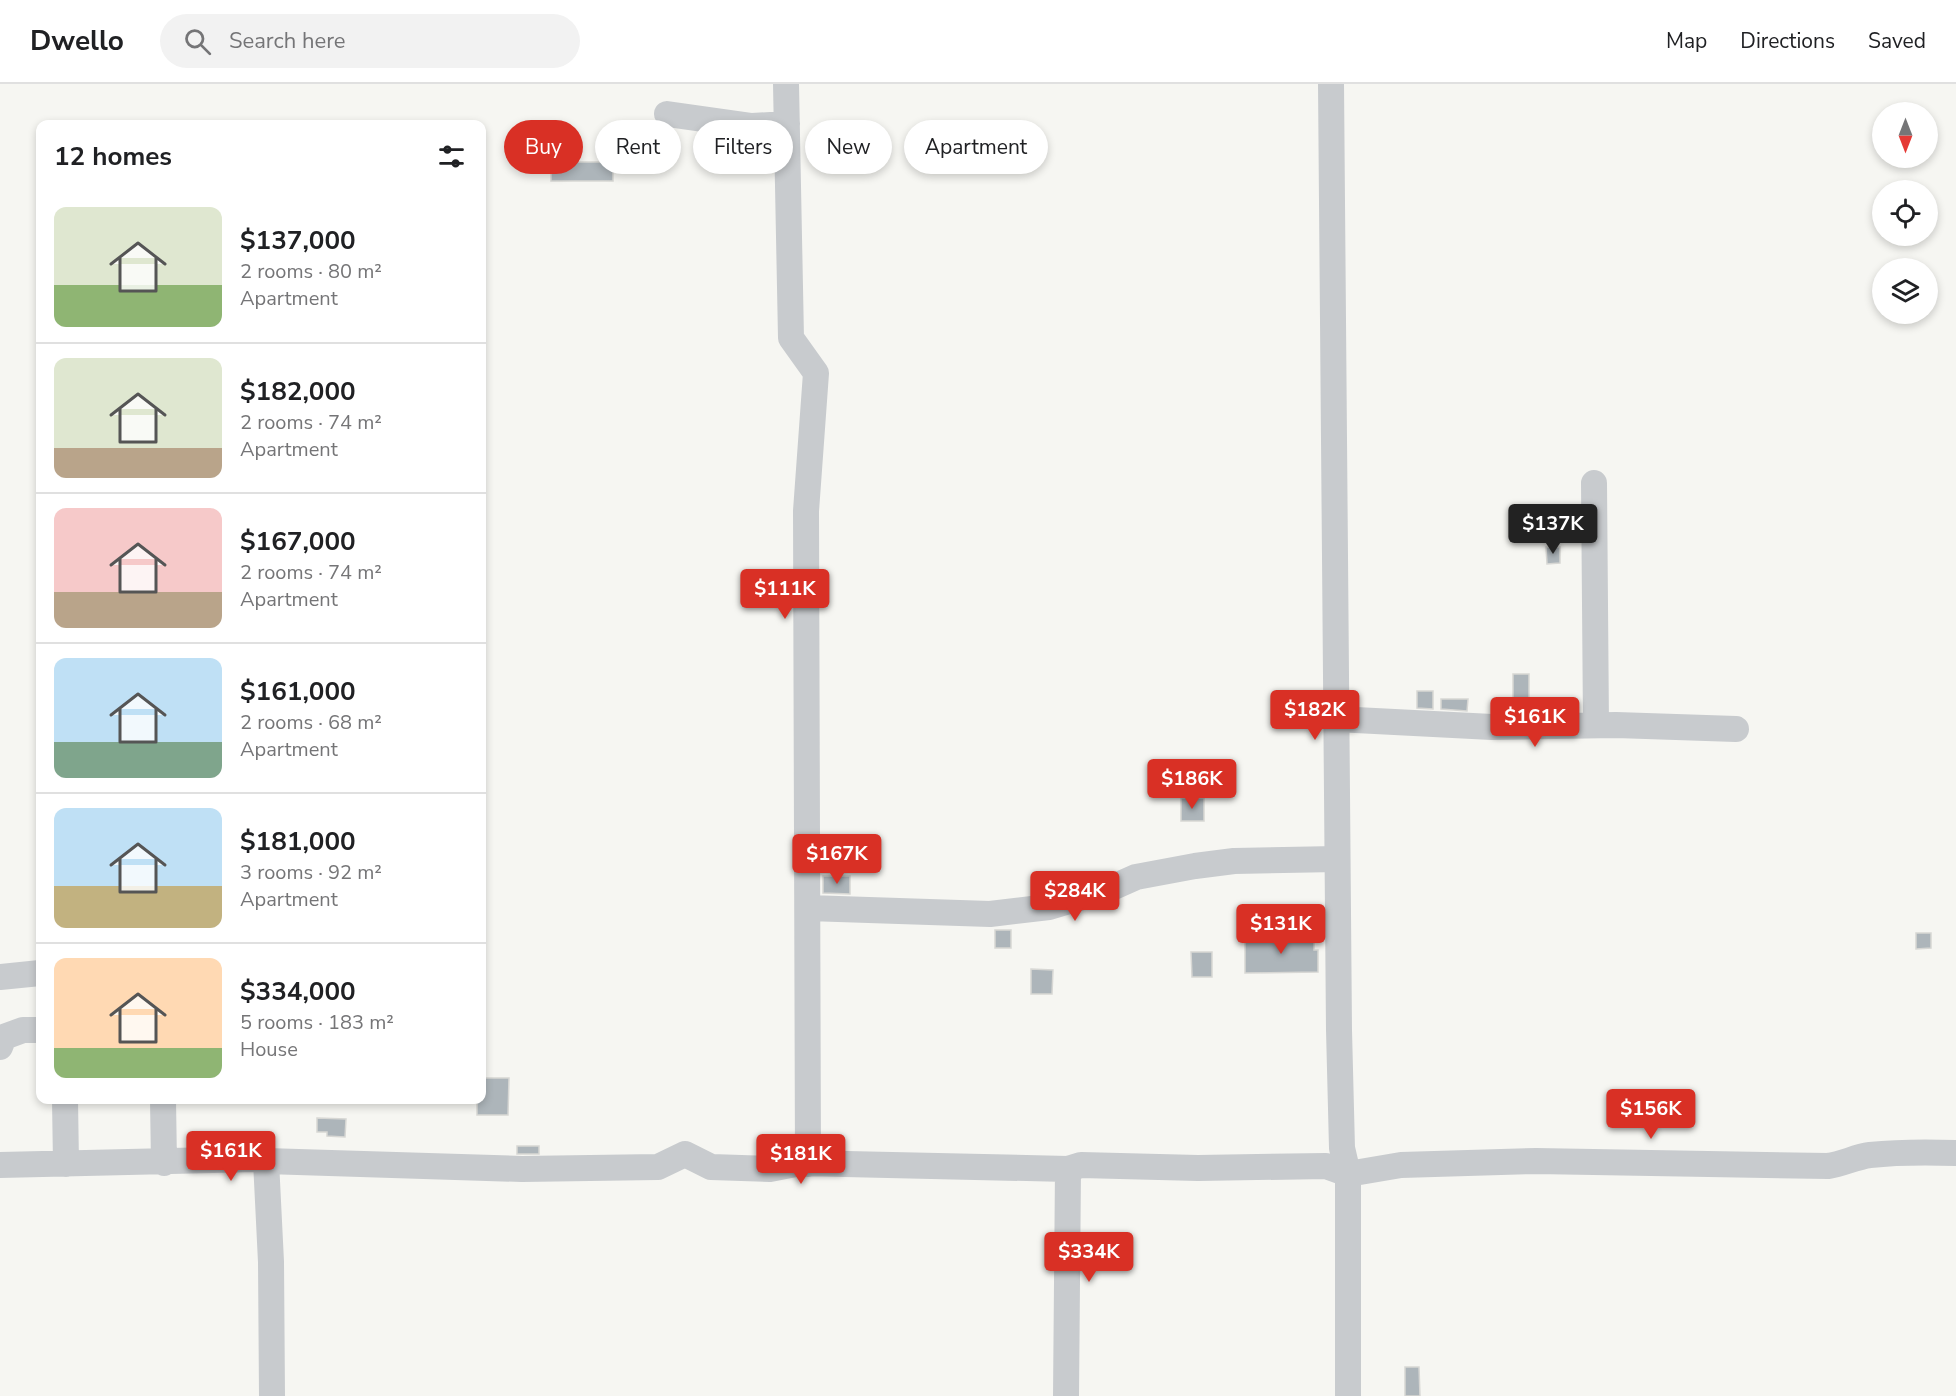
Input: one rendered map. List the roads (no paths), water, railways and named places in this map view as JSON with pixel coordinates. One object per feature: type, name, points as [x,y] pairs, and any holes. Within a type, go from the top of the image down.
[{"type":"street","points":[[786,84],[787,120]]},
{"type":"street","points":[[1331,84],[1339,1030],[1342,1136],[1348,1174],[1348,1396]]},
{"type":"street","points":[[667,114],[710,120]]},
{"type":"street","points":[[788,174],[791,338],[816,373],[806,511],[808,1164]]},
{"type":"street","points":[[1594,483],[1596,725]]},
{"type":"street","points":[[1336,719],[1492,727],[1596,725],[1736,729]]},
{"type":"street","points":[[808,908],[990,914],[1049,907],[1109,889],[1136,877],[1195,866],[1234,861],[1337,859]]},
{"type":"street","points":[[0,977],[36,973]]},
{"type":"street","points":[[0,1047],[4,1037],[23,1030],[36,1030]]},
{"type":"street","points":[[65,1104],[66,1164]]},
{"type":"street","points":[[163,1104],[164,1162]]},
{"type":"street","points":[[0,1165],[260,1159],[522,1169],[658,1167],[685,1154],[711,1167],[770,1169],[801,1163],[1068,1169],[1081,1165],[1198,1168],[1326,1166],[1348,1174],[1401,1165],[1536,1161],[1828,1166],[1843,1164],[1868,1155],[1956,1153]]},
{"type":"street","points":[[266,1161],[271,1262],[272,1396]]},
{"type":"street","points":[[1066,1396],[1068,1169]]}]
